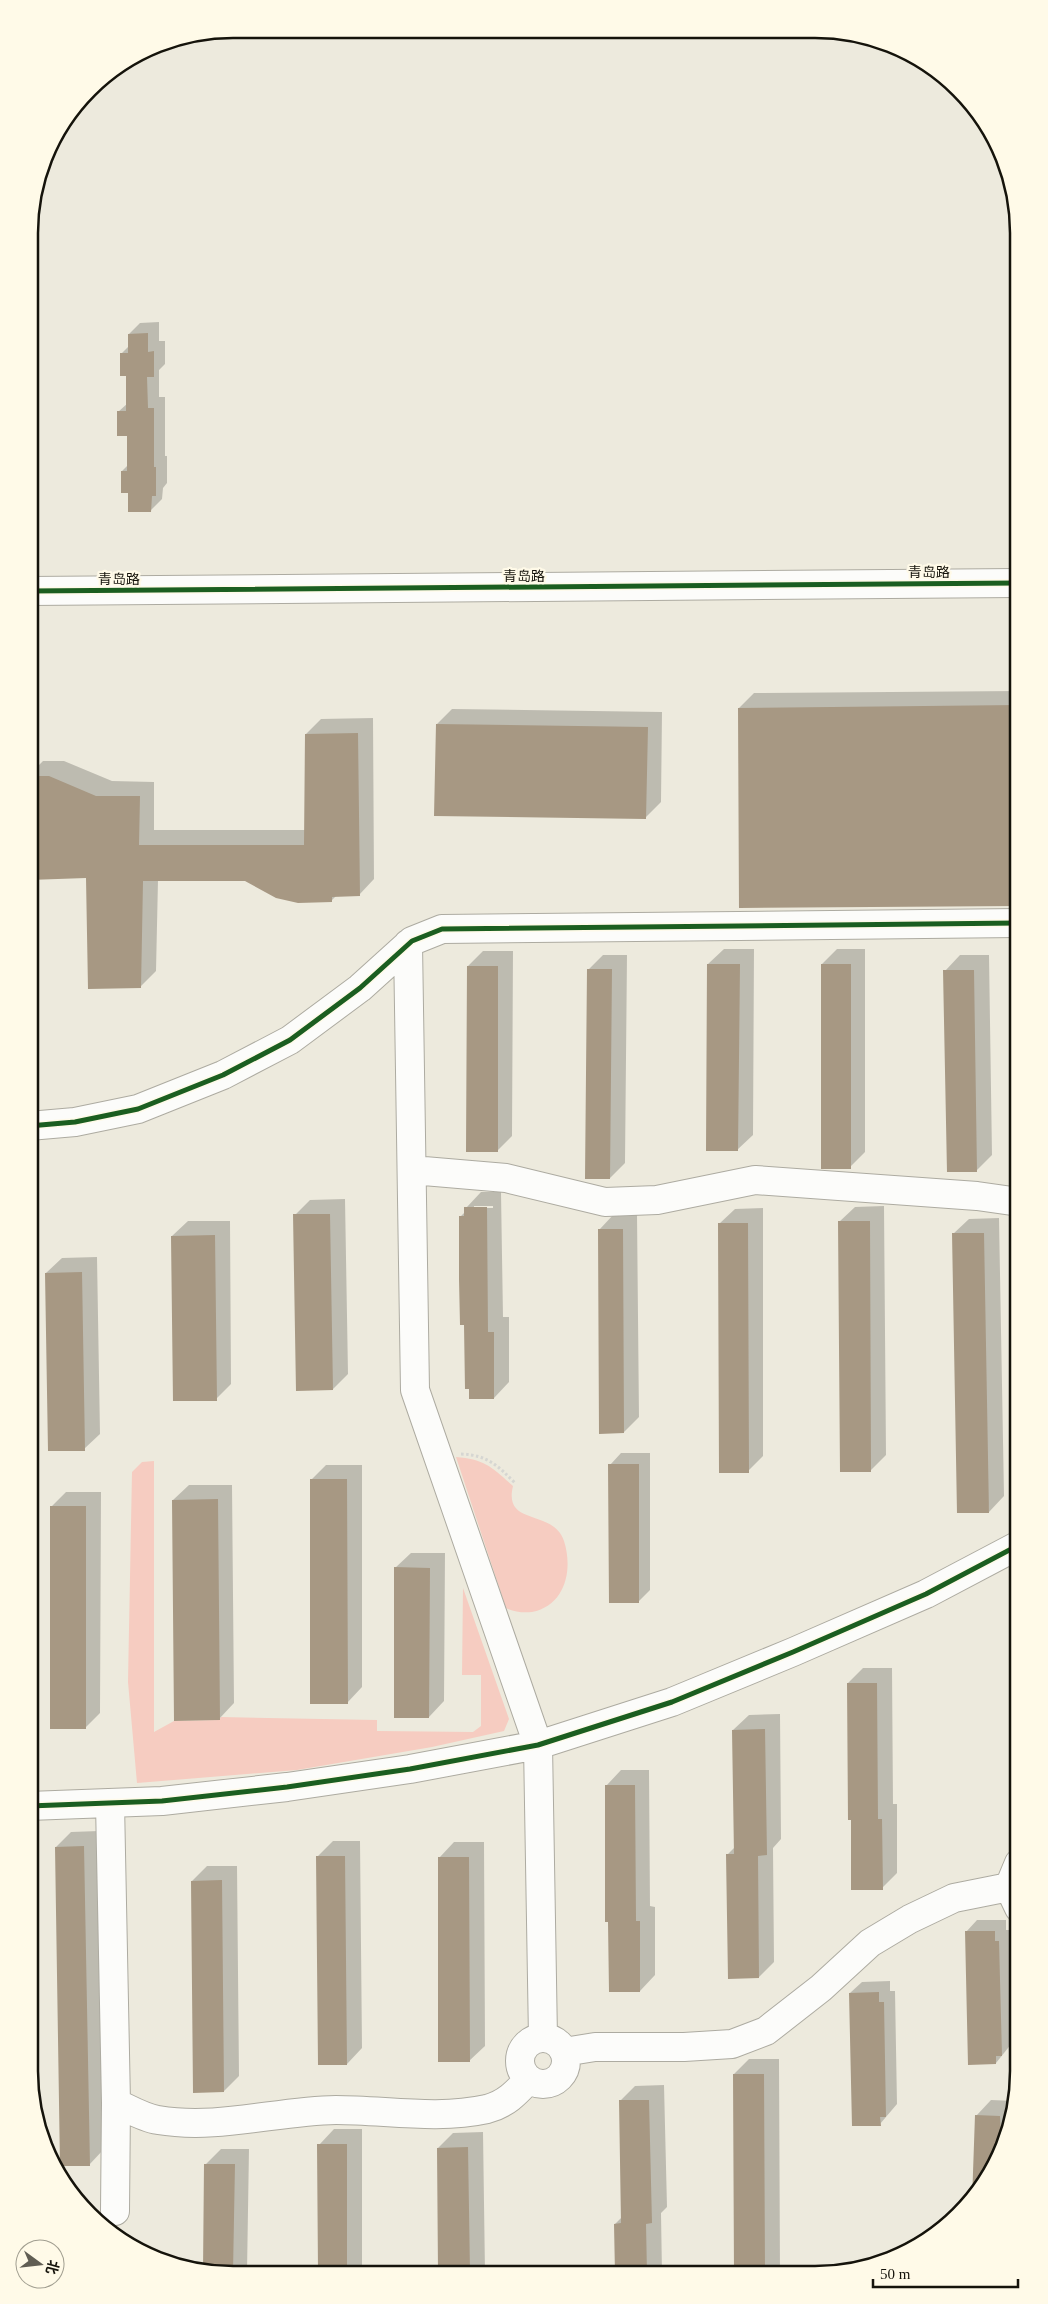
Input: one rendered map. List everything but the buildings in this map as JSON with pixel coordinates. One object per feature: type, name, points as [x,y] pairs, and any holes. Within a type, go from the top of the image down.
[{"type":"street","name":"青岛路","points":[[38,591],[1011,582]]},
{"type":"street","points":[[38,1125],[75,1122],[138,1109],[223,1075],[290,1040],[360,988],[408,944],[442,928],[1011,923]]},
{"type":"street","points":[[408,944],[415,1390],[538,1745],[554,2045],[566,2061],[564,2070],[559,2078],[543,2084],[529,2079],[522,2070],[520,2061],[522,2052],[527,2045],[554,2045],[595,2047],[684,2047],[732,2044],[766,2031],[821,1988],[870,1943],[910,1919],[954,1898],[1011,1887]]},
{"type":"street","points":[[412,1170],[506,1178],[543,1185],[605,1202],[657,1200],[755,1180],[977,1196],[1011,1201]]},
{"type":"street","points":[[38,1806],[162,1801],[287,1787],[410,1769],[538,1745],[672,1702],[793,1652],[926,1594],[1011,1549]]},
{"type":"street","points":[[110,1803],[116,2103],[115,2211]]},
{"type":"street","points":[[116,2103],[157,2120],[190,2122],[224,2122],[292,2113],[336,2110],[414,2115],[454,2114],[488,2108],[509,2100],[529,2079]]},
{"type":"path","points":[[439,1458],[455,1454],[476,1454],[494,1463],[516,1484]]},
{"type":"shaded area","points":[[456,1457],[481,1462],[493,1469],[513,1486],[512,1499],[515,1507],[522,1513],[550,1524],[558,1531],[564,1541],[568,1563],[567,1574],[559,1594],[553,1602],[544,1608],[525,1612],[506,1608]]},
{"type":"shaded area","points":[[154,1461],[154,1732],[174,1721],[219,1720],[221,1717],[377,1720],[377,1731],[473,1732],[481,1726],[481,1675],[462,1675],[463,1588],[509,1719],[504,1731],[432,1747],[297,1770],[137,1783],[128,1682],[132,1472],[142,1462]]},
{"type":"cycle path","points":[[38,591],[1011,583]]},
{"type":"cycle path","points":[[38,1125],[75,1122],[138,1109],[223,1075],[290,1040],[360,988],[412,941],[442,929],[1011,923]]},
{"type":"cycle path","points":[[38,1806],[162,1801],[287,1787],[410,1769],[538,1745],[672,1702],[793,1652],[926,1594],[1011,1549]]}]
